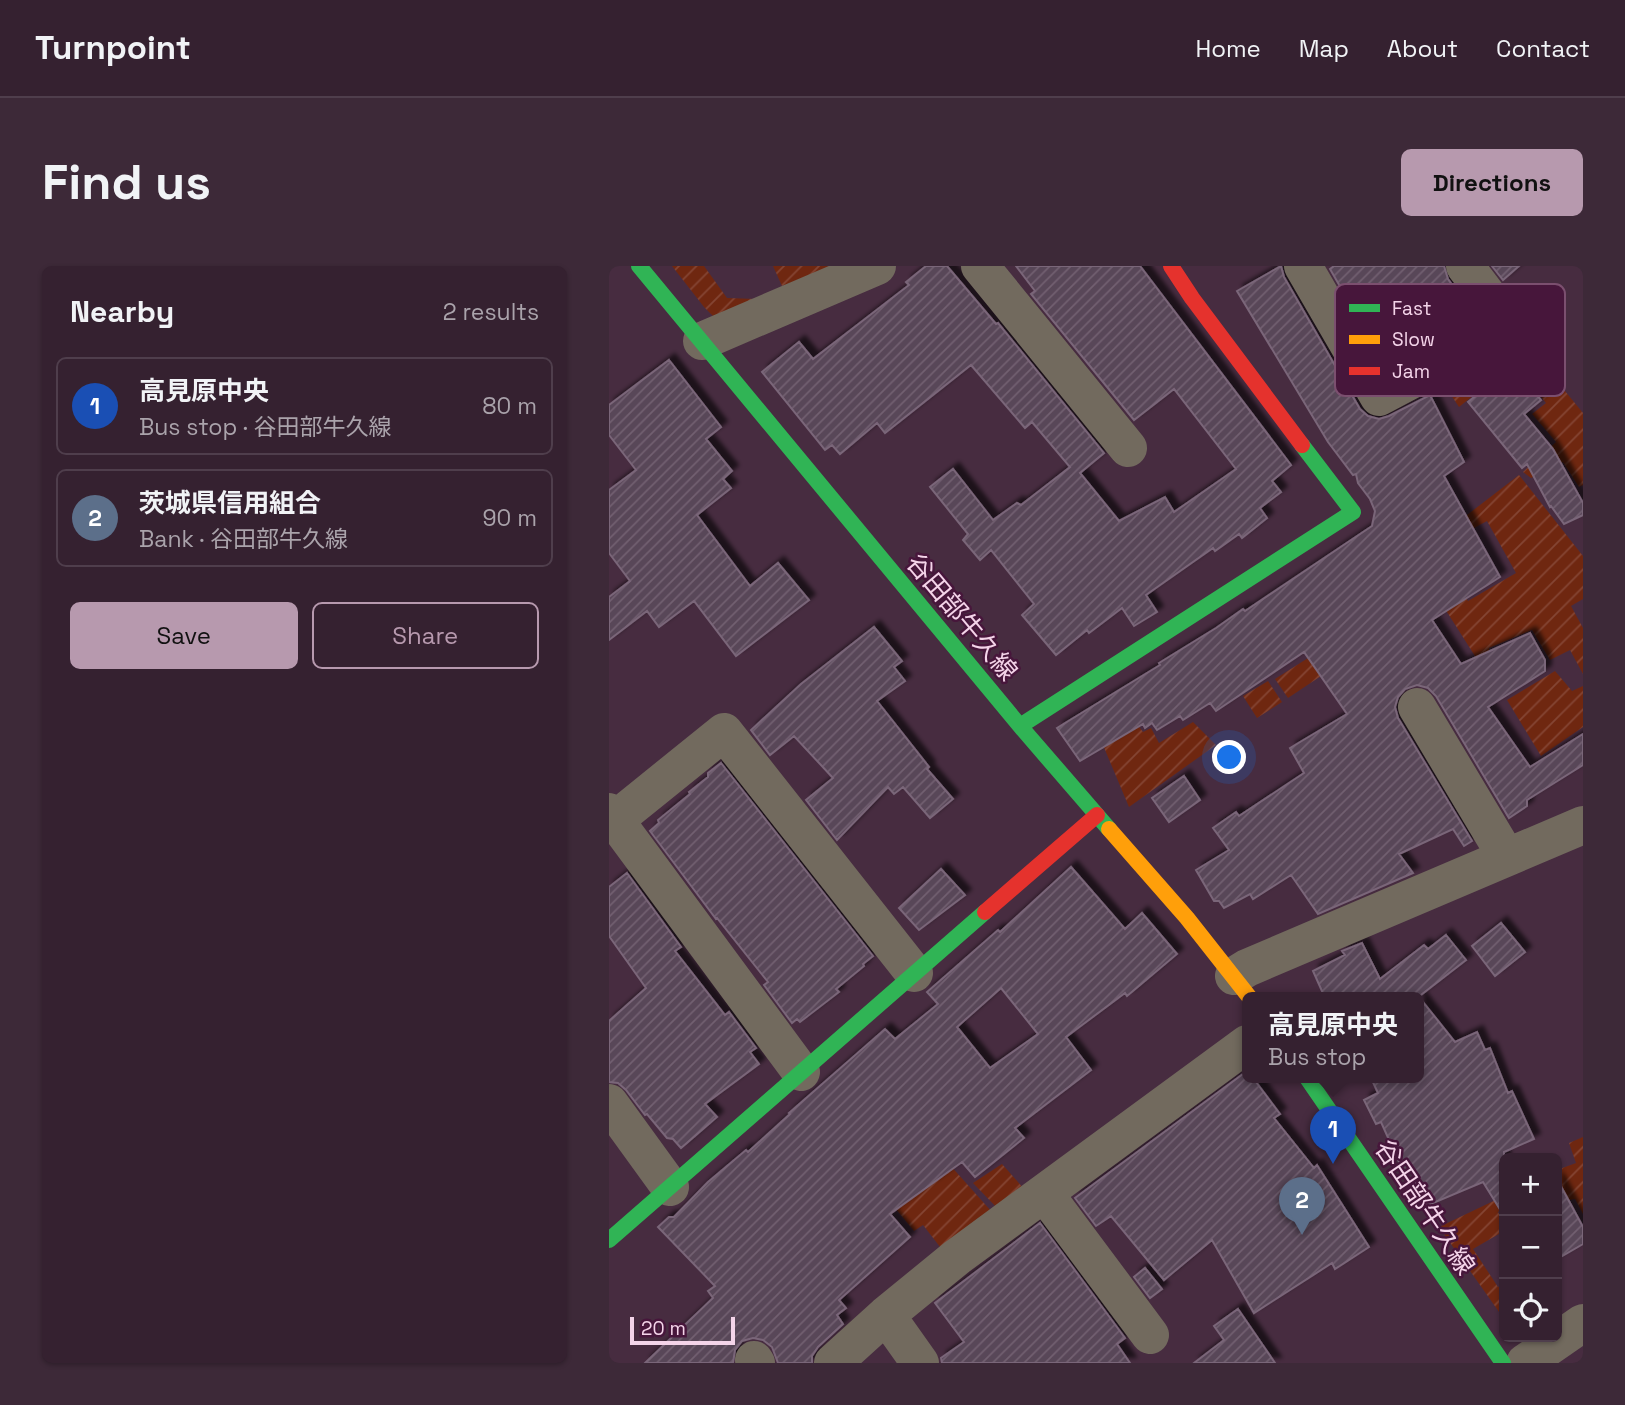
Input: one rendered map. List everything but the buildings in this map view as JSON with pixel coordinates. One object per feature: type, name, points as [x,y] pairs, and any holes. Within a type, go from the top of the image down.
[{"type":"street","name":"谷田部牛久線","points":[[639,266],[1020,726],[1242,987]]},
{"type":"street","points":[[702,341],[877,266]]},
{"type":"street","points":[[980,266],[1128,448]]},
{"type":"street","points":[[1020,726],[1353,512],[1192,298],[1171,266]]},
{"type":"street","points":[[1303,266],[1335,321]]},
{"type":"street","points":[[1465,266],[1479,284]]},
{"type":"street","points":[[1417,706],[1507,856]]},
{"type":"street","points":[[801,1072],[612,816],[724,732],[914,973]]},
{"type":"street","points":[[609,1240],[1097,815]]},
{"type":"street","points":[[1242,987],[1247,968],[1583,825]]},
{"type":"street","points":[[833,1363],[957,1257],[1242,1048]]},
{"type":"street","name":"谷田部牛久線","points":[[1310,1083],[1503,1363]]},
{"type":"street","points":[[609,1103],[670,1187]]},
{"type":"street","points":[[1045,1194],[1150,1335]]},
{"type":"street","points":[[886,1315],[920,1363]]},
{"type":"street","points":[[1525,1363],[1583,1323]]},
{"type":"shaded area","points":[[672,266],[704,266],[727,298],[756,299],[717,320]]},
{"type":"shaded area","points":[[773,266],[841,266],[782,286]]},
{"type":"shaded area","points":[[1565,391],[1583,413],[1583,485],[1579,487],[1563,462],[1531,478],[1523,472],[1556,442],[1532,414],[1546,403],[1540,396],[1565,396]]},
{"type":"shaded area","points":[[1452,396],[1473,396],[1459,407]]},
{"type":"shaded area","points":[[1519,475],[1583,556],[1583,599],[1571,606],[1583,628],[1583,674],[1570,650],[1550,660],[1532,630],[1489,648],[1491,659],[1480,664],[1440,601],[1460,589],[1468,601],[1516,573],[1487,521],[1415,560],[1415,555]]},
{"type":"shaded area","points":[[1308,658],[1321,676],[1288,698],[1275,679]]},
{"type":"shaded area","points":[[1555,671],[1572,691],[1583,686],[1583,727],[1541,756],[1507,700]]},
{"type":"shaded area","points":[[1268,681],[1282,702],[1257,718],[1243,696]]},
{"type":"shaded area","points":[[1193,722],[1216,745],[1129,807],[1100,738],[1137,724],[1143,732],[1151,728],[1159,743]]},
{"type":"shaded area","points":[[1583,1137],[1583,1214],[1575,1199],[1562,1201],[1562,1168],[1576,1163],[1569,1143]]},
{"type":"shaded area","points":[[949,1164],[992,1212],[944,1252],[923,1225],[914,1231],[895,1208]]},
{"type":"shaded area","points":[[1002,1164],[1025,1190],[998,1209],[973,1183]]},
{"type":"shaded area","points":[[1499,1198],[1499,1234],[1473,1249],[1499,1286],[1499,1312],[1439,1227]]},
{"type":"traffic: fast","points":[[639,266],[1020,726],[1109,829]]},
{"type":"traffic: fast","points":[[1020,726],[1353,512],[1302,445]]},
{"type":"traffic: fast","points":[[609,1240],[985,912]]},
{"type":"traffic: fast","points":[[1310,1083],[1503,1363]]},
{"type":"traffic: slow","points":[[1109,829],[1187,918],[1245,992]]},
{"type":"traffic: jam","points":[[1171,266],[1302,445]]},
{"type":"traffic: jam","points":[[985,912],[1097,815]]},
{"type":"place","name":"高見原中央","points":[[1333,1164]]},
{"type":"place","name":"茨城県信用組合","points":[[1302,1235]]}]
